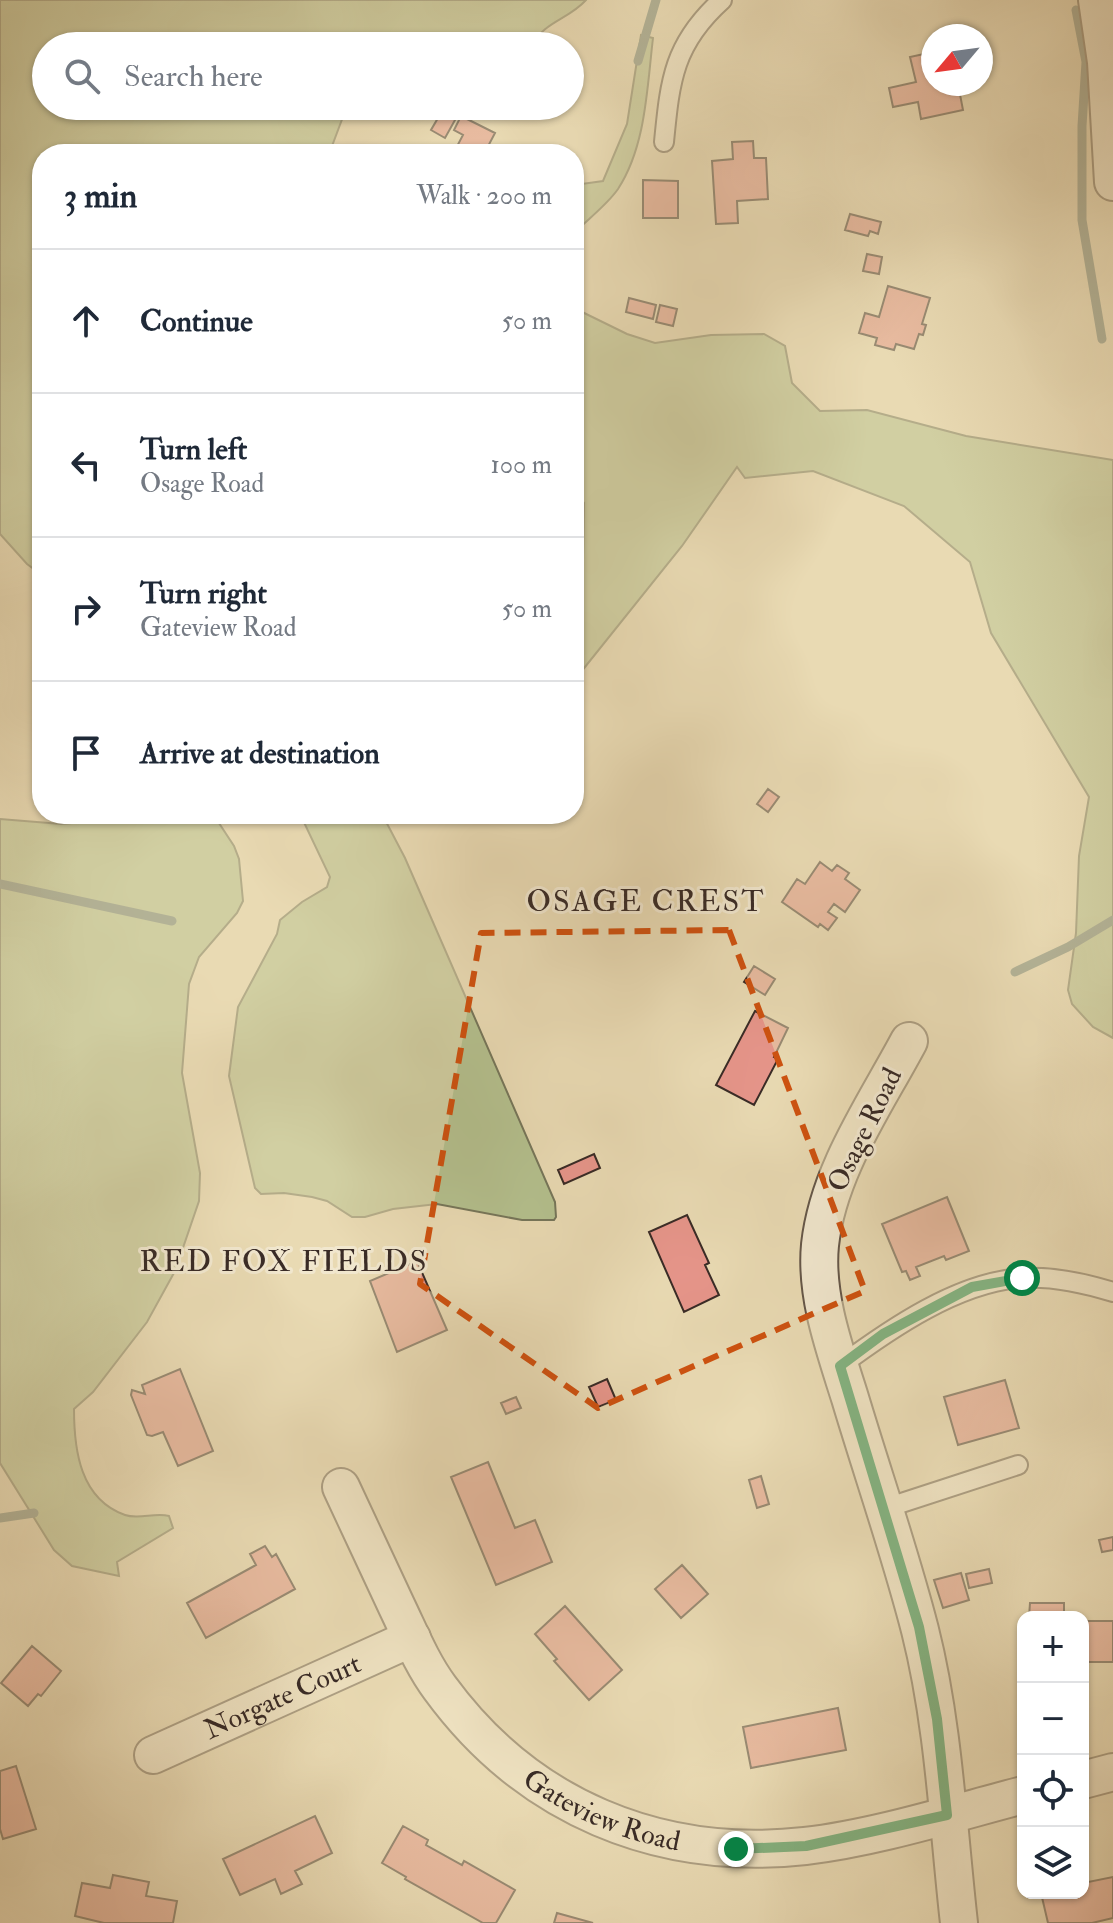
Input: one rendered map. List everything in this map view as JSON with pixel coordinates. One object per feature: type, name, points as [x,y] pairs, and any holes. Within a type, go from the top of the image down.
[{"type":"street","points":[[1097,0],[1106,62],[1113,182]]},
{"type":"street","name":"Osage Road","points":[[909,1041],[845,1162],[825,1215],[820,1246],[820,1277],[840,1366],[919,1627],[930,1674],[959,1923]]},
{"type":"street","name":"Gateview Road","points":[[341,1487],[412,1638],[438,1685],[493,1749],[524,1776],[604,1820],[692,1844],[748,1849],[806,1846],[1017,1797]]},
{"type":"street","name":"Norgate Court","points":[[153,1755],[412,1638]]},
{"type":"street","points":[[1089,1778],[1113,1772]]},
{"type":"lane","points":[[664,142],[670,84],[679,54],[708,13],[722,0]]},
{"type":"lane","points":[[840,1366],[883,1334],[972,1287],[1022,1278],[1080,1282],[1113,1292]]},
{"type":"lane","points":[[883,1509],[1018,1465]]},
{"type":"highlighted area","points":[[729,930],[865,1291],[598,1408],[420,1284],[481,933]]},
{"type":"green space","points":[[0,0],[586,0],[542,32],[32,32],[32,120],[342,120],[333,144],[32,144],[32,568],[0,534]]},
{"type":"green space","points":[[641,35],[653,38],[640,136],[618,189],[584,224],[584,184],[603,181],[627,124]]},
{"type":"green space","points":[[584,313],[627,334],[655,343],[711,335],[764,334],[785,346],[792,383],[820,411],[867,410],[966,436],[1113,460],[1113,1038],[1093,1027],[1072,1004],[1068,990],[1076,933],[1079,856],[1089,797],[991,633],[970,562],[904,506],[813,471],[745,478],[737,467],[682,546],[584,668]]},
{"type":"green space","points":[[0,819],[32,824],[220,824],[239,859],[243,901],[237,913],[199,957],[189,984],[182,1073],[200,1173],[199,1201],[175,1271],[147,1322],[93,1392],[74,1409],[78,1456],[89,1485],[98,1497],[110,1508],[125,1515],[169,1516],[173,1528],[117,1562],[119,1576],[72,1566],[54,1550],[0,1463]]},
{"type":"green space","points":[[305,824],[387,824],[405,858],[555,1202],[554,1220],[522,1220],[437,1204],[352,1217],[327,1201],[284,1193],[261,1194],[255,1188],[229,1076],[238,1007],[277,934],[280,920],[327,887],[330,877]]},
{"type":"building","points":[[921,55],[921,96],[960,96],[963,110],[921,119],[918,102],[893,107],[889,88],[916,82],[910,57]]},
{"type":"building","points":[[437,120],[455,120],[445,138],[431,130]]},
{"type":"building","points":[[459,120],[469,120],[495,133],[489,144],[458,144],[463,135],[454,130]]},
{"type":"building","points":[[753,141],[754,158],[766,158],[768,199],[737,201],[738,223],[716,224],[712,161],[733,159],[732,142]]},
{"type":"building","points":[[643,180],[678,181],[678,218],[643,218]]},
{"type":"building","points":[[850,214],[881,222],[878,234],[870,231],[868,236],[845,230]]},
{"type":"building","points":[[867,254],[882,257],[879,274],[863,271]]},
{"type":"building","points":[[888,286],[930,298],[922,324],[926,325],[923,335],[919,334],[914,349],[896,344],[894,350],[875,345],[877,338],[859,333],[865,313],[879,317]]},
{"type":"building","points":[[629,298],[656,305],[653,319],[626,312]]},
{"type":"building","points":[[660,305],[677,309],[673,326],[656,322]]},
{"type":"building","points":[[768,789],[779,797],[768,812],[757,804]]},
{"type":"building","points":[[820,862],[832,871],[837,865],[849,873],[845,879],[860,890],[845,912],[834,904],[828,912],[837,918],[828,930],[820,924],[818,927],[782,902],[797,879],[805,884]]},
{"type":"building","points":[[754,966],[775,979],[765,995],[744,982]]},
{"type":"building","points":[[755,1011],[788,1028],[774,1057],[778,1059],[754,1105],[716,1085]]},
{"type":"building","points":[[594,1154],[600,1168],[564,1184],[558,1170]]},
{"type":"building","points":[[947,1197],[969,1251],[946,1260],[944,1256],[916,1267],[920,1276],[910,1280],[906,1271],[902,1272],[882,1224]]},
{"type":"building","points":[[687,1215],[709,1263],[705,1265],[719,1295],[684,1312],[649,1232]]},
{"type":"building","points":[[417,1261],[447,1330],[397,1352],[370,1281]]},
{"type":"building","points":[[180,1369],[213,1451],[178,1466],[163,1432],[147,1435],[131,1395],[132,1390],[145,1394],[142,1385]]},
{"type":"building","points":[[607,1379],[616,1400],[598,1407],[589,1387]]},
{"type":"building","points":[[1005,1380],[1019,1428],[958,1445],[944,1397]]},
{"type":"building","points":[[516,1397],[521,1408],[506,1414],[501,1403]]},
{"type":"building","points":[[488,1462],[515,1528],[535,1520],[552,1562],[496,1585],[451,1477]]},
{"type":"building","points":[[761,1476],[769,1504],[757,1508],[749,1480]]},
{"type":"building","points":[[1113,1537],[1113,1550],[1102,1552],[1099,1540]]},
{"type":"building","points":[[265,1546],[272,1557],[276,1554],[295,1589],[206,1638],[187,1603],[256,1565],[250,1554]]},
{"type":"building","points":[[682,1565],[708,1594],[681,1618],[655,1589]]},
{"type":"building","points":[[989,1569],[992,1583],[969,1588],[966,1574]]},
{"type":"building","points":[[961,1573],[969,1600],[943,1608],[934,1580]]},
{"type":"building","points":[[1030,1603],[1064,1603],[1064,1611],[1029,1611]]},
{"type":"building","points":[[565,1606],[622,1670],[589,1700],[535,1634]]},
{"type":"building","points":[[1089,1621],[1113,1621],[1113,1662],[1089,1662]]},
{"type":"building","points":[[32,1646],[61,1671],[41,1696],[38,1694],[28,1706],[1,1683]]},
{"type":"building","points":[[838,1708],[846,1750],[751,1768],[743,1727]]},
{"type":"building","points":[[16,1766],[36,1829],[3,1839],[0,1829],[0,1771]]},
{"type":"building","points":[[315,1816],[332,1853],[295,1871],[302,1884],[281,1894],[275,1879],[240,1895],[223,1859]]},
{"type":"building","points":[[403,1826],[428,1840],[426,1845],[462,1865],[464,1861],[515,1890],[496,1923],[483,1923],[382,1863]]},
{"type":"building","points":[[113,1875],[149,1882],[146,1896],[177,1901],[173,1923],[104,1923],[75,1916],[82,1883],[110,1888]]},
{"type":"building","points":[[1113,1877],[1113,1918],[1092,1923],[1048,1923],[1042,1899],[1089,1899],[1089,1882]]},
{"type":"building","points":[[557,1913],[593,1923],[554,1923]]},
{"type":"waterway","points":[[638,61],[656,0]]},
{"type":"waterway","points":[[1076,10],[1086,62],[1082,220],[1102,339]]},
{"type":"waterway","points":[[0,884],[172,921]]},
{"type":"waterway","points":[[1015,972],[1068,947],[1113,920]]},
{"type":"waterway","points":[[0,1518],[34,1513]]},
{"type":"district","name":"OSAGE CREST","points":[[646,901]]},
{"type":"district","name":"RED FOX FIELDS","points":[[284,1261]]},
{"type":"route","points":[[736,1849],[806,1846],[947,1815],[937,1719],[919,1627],[840,1366],[883,1334],[972,1287],[1022,1278]]}]
